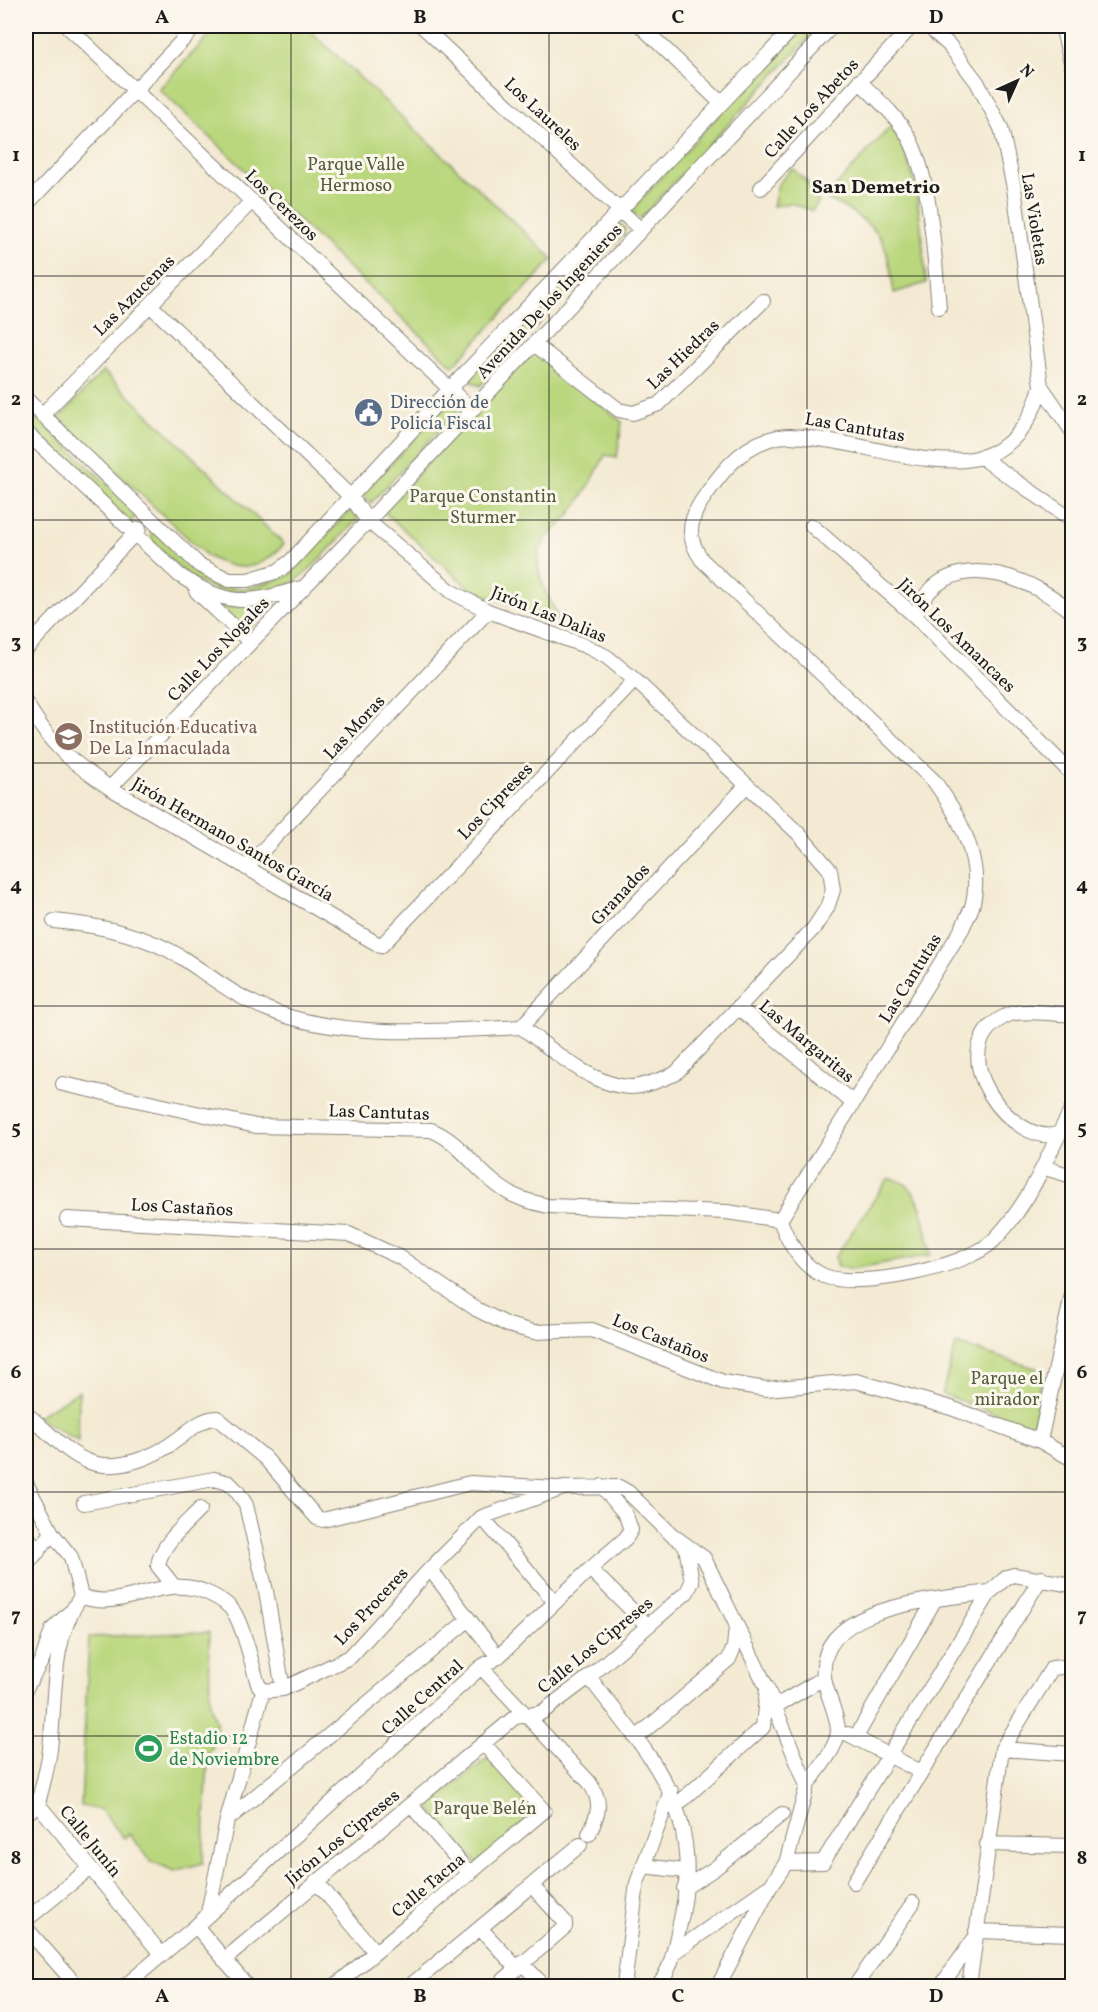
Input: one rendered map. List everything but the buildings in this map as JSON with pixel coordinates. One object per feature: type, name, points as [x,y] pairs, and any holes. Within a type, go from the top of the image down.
[{"type":"street","name":"Los Cerezos","points":[[67,26],[472,410]]},
{"type":"street","points":[[27,200],[196,26]]},
{"type":"street","name":"Los Laureles","points":[[422,26],[640,230]]},
{"type":"street","points":[[641,26],[721,103]]},
{"type":"street","name":"Avenida De los Ingenieros","points":[[26,399],[191,558],[212,574],[230,580],[248,579],[278,571],[291,561],[450,389],[795,26]]},
{"type":"street","name":"Avenida De los Ingenieros","points":[[26,432],[179,575],[202,590],[244,602],[263,600],[303,588],[832,26]]},
{"type":"street","name":"Calle Los Abetos","points":[[761,189],[912,26]]},
{"type":"street","name":"Las Violetas","points":[[928,26],[949,45],[977,82],[1001,128],[1014,188],[1041,386],[1072,431]]},
{"type":"street","points":[[1062,26],[1072,66]]},
{"type":"street","points":[[859,81],[895,118],[908,137],[918,161],[932,233],[939,307]]},
{"type":"street","name":"Las Azucenas","points":[[42,415],[252,201]]},
{"type":"street","name":"Las Hiedras","points":[[534,344],[619,410],[642,412],[659,404],[764,301]]},
{"type":"street","name":"Jirón Las Dalias","points":[[150,305],[351,497],[368,521],[452,592],[488,611],[588,647],[607,657],[635,680],[817,852],[831,870],[833,890],[827,908],[814,928],[739,1008]]},
{"type":"street","name":"Las Cantutas","points":[[63,1083],[256,1126],[431,1130],[445,1136],[500,1188],[520,1199],[548,1206],[727,1212],[780,1220],[962,929],[973,903],[973,867],[966,835],[954,808],[934,781],[702,560],[691,544],[691,528],[697,508],[715,481],[742,454],[765,440],[793,435],[858,444],[943,462],[981,457],[998,451],[1019,432],[1034,410],[1041,386]]},
{"type":"street","points":[[981,457],[1065,515]]},
{"type":"street","points":[[26,650],[149,518]]},
{"type":"street","name":"Jirón Los Amancaes","points":[[812,526],[915,616],[1072,774]]},
{"type":"street","points":[[915,616],[927,595],[955,576],[971,571],[1002,575],[1036,588],[1072,612]]},
{"type":"street","points":[[179,575],[250,642]]},
{"type":"street","name":"Calle Los Nogales","points":[[110,788],[303,588]]},
{"type":"street","name":"Las Moras","points":[[246,868],[488,611]]},
{"type":"street","name":"Los Cipreses","points":[[381,946],[635,680]]},
{"type":"street","name":"Jirón Hermano Santos García","points":[[26,703],[45,735],[66,758],[110,788],[381,946]]},
{"type":"street","name":"Granados","points":[[520,1027],[746,786]]},
{"type":"street","points":[[54,921],[85,924],[153,944],[179,956],[244,1000],[292,1018],[397,1033],[520,1027],[587,1072],[610,1082],[631,1087],[651,1083],[675,1074],[739,1008]]},
{"type":"street","name":"Las Margaritas","points":[[739,1008],[852,1102]]},
{"type":"street","points":[[1060,1133],[1052,1137],[1031,1132],[1000,1107],[984,1088],[978,1066],[979,1044],[993,1024],[1010,1014],[1072,1015]]},
{"type":"street","points":[[780,1220],[790,1246],[822,1275],[846,1282],[883,1279],[953,1263],[991,1243],[1022,1209],[1045,1168],[1072,1108]]},
{"type":"street","points":[[1045,1168],[1072,1176]]},
{"type":"street","name":"Los Castaños","points":[[67,1219],[349,1234],[401,1258],[476,1309],[508,1325],[534,1332],[592,1330],[723,1382],[766,1389],[856,1381],[951,1408],[1040,1441],[1072,1459]]},
{"type":"street","points":[[1040,1441],[1072,1295]]},
{"type":"street","points":[[26,1414],[86,1461],[111,1465],[147,1457],[174,1442],[198,1424],[210,1418],[217,1418],[265,1458],[317,1518],[323,1520],[470,1483],[564,1488]]},
{"type":"street","points":[[84,1503],[214,1479],[229,1484],[237,1491],[246,1505],[283,1689]]},
{"type":"street","points":[[26,1484],[52,1533],[71,1557],[81,1596],[94,1602],[133,1596],[173,1585],[195,1587],[225,1602],[235,1614],[263,1691],[227,1820],[208,1913]]},
{"type":"street","name":"Los Proceres","points":[[263,1691],[283,1689],[350,1657],[430,1569],[482,1517],[564,1488],[602,1485],[620,1487],[628,1492],[657,1523],[686,1547],[704,1558],[736,1624]]},
{"type":"street","name":"Calle Central","points":[[125,1986],[196,1926],[481,1667],[498,1657],[590,1569],[626,1538],[631,1530],[626,1515],[602,1485]]},
{"type":"street","points":[[173,1585],[158,1566],[158,1561],[172,1540],[200,1509]]},
{"type":"street","points":[[482,1517],[555,1602]]},
{"type":"street","points":[[26,1566],[52,1533]]},
{"type":"street","points":[[26,1534],[38,1552]]},
{"type":"street","name":"Calle Los Cipreses","points":[[484,1744],[515,1717],[541,1713],[589,1677],[687,1592],[692,1581],[686,1547]]},
{"type":"street","points":[[430,1569],[498,1657]]},
{"type":"street","points":[[590,1569],[648,1626]]},
{"type":"street","points":[[786,1863],[823,1862],[990,1592],[1007,1577],[1014,1575],[1072,1585]]},
{"type":"street","points":[[854,1882],[1041,1578]]},
{"type":"street","points":[[718,1986],[770,1887],[786,1863],[807,1786],[829,1751],[838,1730],[824,1678],[825,1658],[830,1648],[851,1624],[885,1610],[990,1592]]},
{"type":"street","name":"Calle Junín","points":[[81,1596],[70,1612],[55,1666],[50,1751],[38,1804],[162,1955]]},
{"type":"street","points":[[856,1737],[934,1601]]},
{"type":"street","points":[[26,1688],[42,1660],[52,1630],[70,1612]]},
{"type":"street","points":[[227,1820],[468,1620]]},
{"type":"street","points":[[736,1624],[767,1688],[807,1786]]},
{"type":"street","points":[[636,1738],[729,1659],[734,1647],[736,1624]]},
{"type":"street","points":[[969,1986],[1002,1749],[1052,1668],[1072,1666]]},
{"type":"street","points":[[410,1986],[532,1886],[584,1839],[598,1816],[600,1803],[589,1782],[481,1667]]},
{"type":"street","points":[[589,1677],[636,1738],[671,1791],[684,1833],[684,1909],[666,1976],[657,1986]]},
{"type":"street","points":[[774,1707],[824,1678]]},
{"type":"street","points":[[677,1805],[763,1727],[767,1688]]},
{"type":"street","points":[[838,1730],[890,1754],[921,1772]]},
{"type":"street","name":"Jirón Los Cipreses","points":[[224,1960],[316,1881],[484,1744]]},
{"type":"street","name":"Calle Tacna","points":[[335,1986],[544,1810],[484,1744]]},
{"type":"street","points":[[1002,1749],[1072,1754]]},
{"type":"street","points":[[624,1986],[638,1883],[671,1791]]},
{"type":"street","points":[[26,1814],[38,1804]]},
{"type":"street","points":[[411,1805],[470,1874]]},
{"type":"street","points":[[684,1888],[714,1869],[782,1814]]},
{"type":"street","points":[[987,1844],[1072,1846]]},
{"type":"street","points":[[644,1866],[685,1871]]},
{"type":"street","points":[[26,1920],[90,1868]]},
{"type":"street","points":[[316,1881],[375,1952]]},
{"type":"street","points":[[497,1986],[566,1924],[532,1886]]},
{"type":"street","points":[[673,1953],[770,1887]]},
{"type":"street","points":[[855,1986],[913,1903]]},
{"type":"street","points":[[196,1926],[247,1986]]},
{"type":"street","points":[[26,1928],[77,1986]]},
{"type":"street","points":[[480,1928],[544,1986]]},
{"type":"street","points":[[976,1933],[1072,1934]]},
{"type":"street","points":[[941,1986],[976,1933]]},
{"type":"green space","name":"Parque Valle Hermoso","points":[[218,26],[305,26],[553,259],[453,366],[159,89]]},
{"type":"green space","points":[[801,26],[820,26],[640,219],[631,210]]},
{"type":"green space","points":[[892,125],[914,181],[926,283],[894,293],[887,255],[883,243],[873,228],[858,216],[825,198]]},
{"type":"green space","points":[[792,168],[807,182],[819,202],[812,211],[791,203],[773,206],[778,184]]},
{"type":"green space","points":[[619,223],[625,228],[624,234],[480,386],[471,381],[471,375]]},
{"type":"green space","name":"Parque Constantin Sturmer","points":[[534,350],[622,422],[617,457],[605,455],[580,500],[541,548],[538,559],[541,581],[562,623],[471,590],[383,511]]},
{"type":"green space","points":[[103,371],[284,544],[275,553],[266,560],[249,567],[230,566],[208,557],[59,418]]},
{"type":"green space","points":[[453,398],[462,401],[459,409],[371,503],[362,494]]},
{"type":"green space","points":[[26,407],[138,513],[131,522],[26,422]]},
{"type":"green space","points":[[353,511],[358,519],[302,576],[276,590],[261,593],[231,593],[202,584],[184,572],[152,541],[151,532],[157,532],[200,575],[228,587],[247,589],[290,575],[348,512]]},
{"type":"green space","points":[[216,603],[234,606],[276,605],[247,631]]},
{"type":"green space","points":[[888,1179],[900,1181],[916,1196],[921,1208],[931,1255],[851,1269],[838,1266],[835,1257]]},
{"type":"green space","name":"Parque el mirador","points":[[956,1344],[1042,1370],[1033,1427],[942,1394]]},
{"type":"green space","points":[[79,1391],[78,1441],[36,1417]]},
{"type":"green space","name":"Estadio 12 de Noviembre","points":[[209,1632],[210,1705],[216,1721],[216,1740],[208,1755],[203,1863],[174,1871],[151,1861],[129,1834],[124,1838],[101,1810],[81,1806],[89,1637]]},
{"type":"green space","name":"Parque Belén","points":[[490,1756],[538,1811],[477,1864],[428,1806]]},
{"type":"place","name":"Dirección de Policía Fiscal","points":[[369,412]]},
{"type":"place","name":"Institución Educativa De La Inmaculada","points":[[68,737]]},
{"type":"place","name":"Estadio 12 de Noviembre","points":[[148,1748]]},
{"type":"district","name":"San Demetrio","points":[[876,186]]}]
